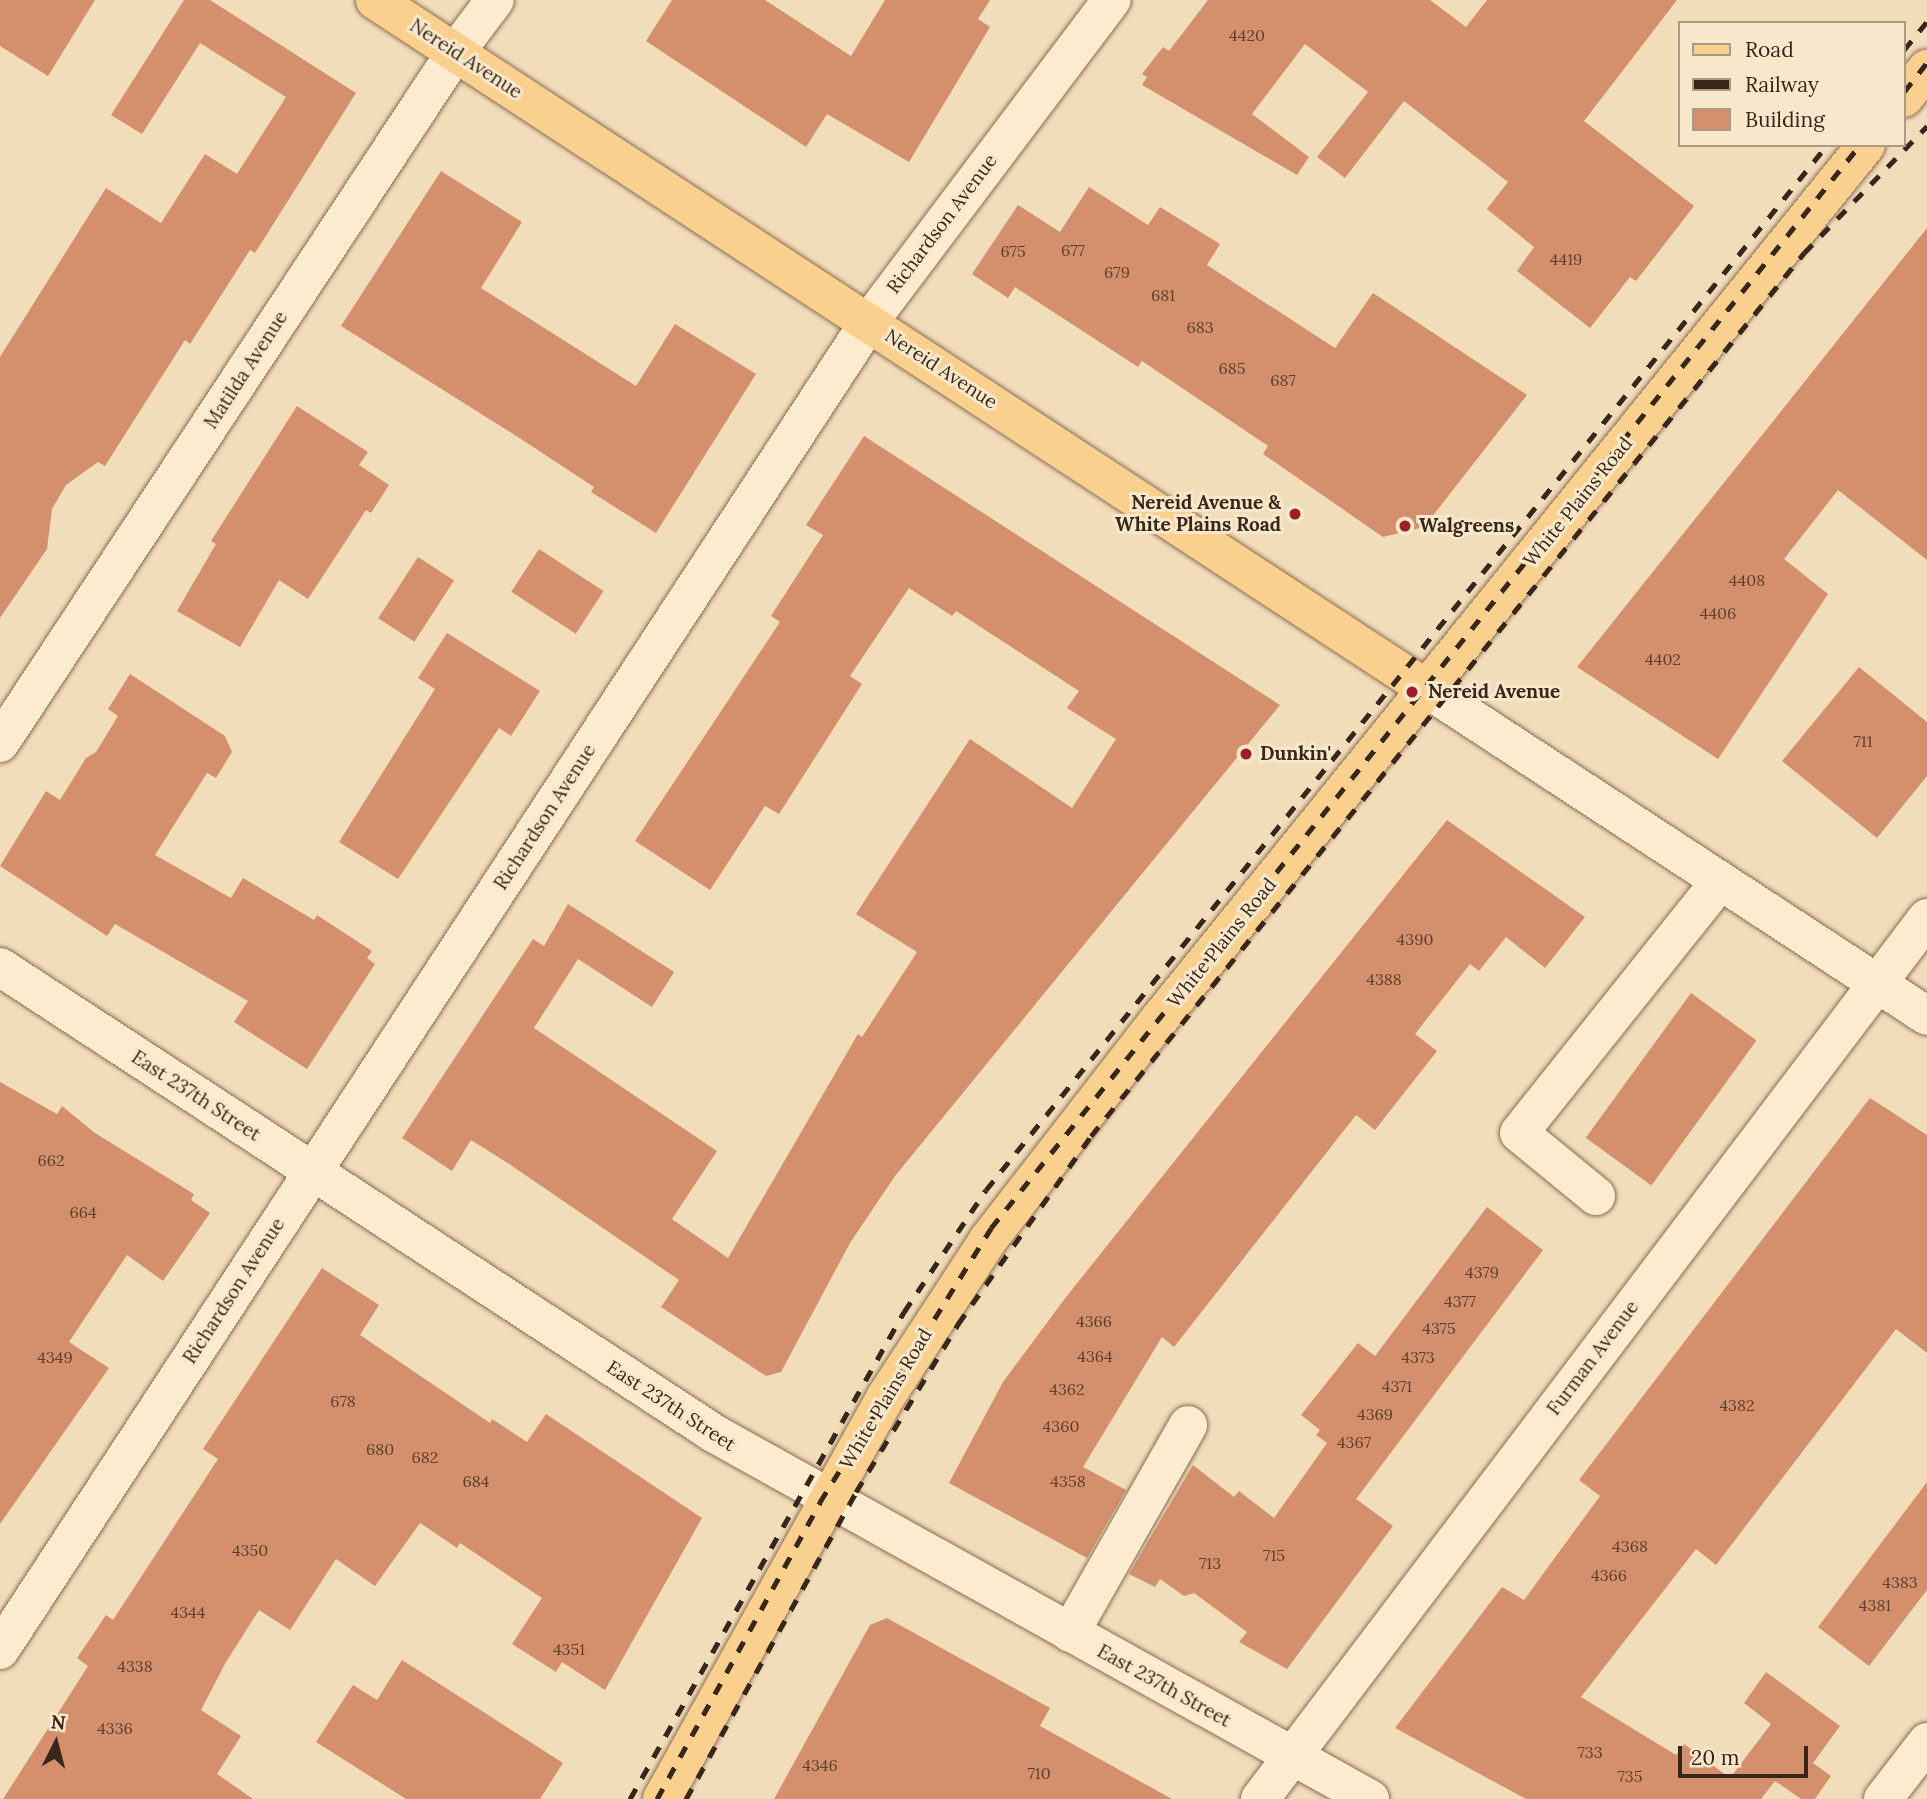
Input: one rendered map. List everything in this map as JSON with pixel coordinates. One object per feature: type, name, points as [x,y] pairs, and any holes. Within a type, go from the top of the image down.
[{"type":"main road","name":"Nereid Avenue","points":[[375,0],[869,321],[1427,689]]},
{"type":"main road","points":[[1906,95],[1927,69]]},
{"type":"main road","name":"White Plains Road","points":[[662,1799],[827,1500],[918,1344],[1026,1188],[1864,147]]},
{"type":"street","name":"Matilda Avenue","points":[[0,743],[455,53],[495,0]]},
{"type":"street","name":"Richardson Avenue","points":[[0,1650],[869,321],[1112,0]]},
{"type":"street","name":"Nereid Avenue","points":[[1427,689],[1927,1016]]},
{"type":"street","points":[[1595,1196],[1519,1133],[1720,881]]},
{"type":"street","name":"Furman Avenue","points":[[1260,1799],[1927,918]]},
{"type":"street","name":"East 237th Street","points":[[0,967],[674,1409],[827,1500],[1370,1799]]},
{"type":"street","points":[[1070,1633],[1188,1425]]},
{"type":"street","points":[[1883,1799],[1927,1742]]},
{"type":"building","points":[[0,0],[95,0],[48,76],[0,46]]},
{"type":"building","points":[[184,0],[210,0],[356,93],[255,253],[250,250],[190,344],[185,340],[105,466],[98,462],[66,485],[52,509],[47,549],[0,618],[0,357],[106,188],[161,223],[205,154],[237,174],[286,97],[200,43],[142,134],[111,115]]},
{"type":"building","points":[[672,0],[765,0],[851,56],[885,0],[990,0],[978,19],[990,27],[909,162],[827,114],[806,147],[646,41]]},
{"type":"building","points":[[1208,0],[1430,0],[1466,27],[1487,0],[1677,0],[1584,121],[1694,206],[1636,281],[1630,277],[1590,328],[1517,271],[1534,247],[1487,209],[1508,182],[1404,101],[1345,178],[1317,157],[1368,92],[1305,44],[1252,114],[1309,157],[1297,175],[1142,85],[1147,77],[1142,74],[1163,47],[1169,51]]},
{"type":"building","points":[[441,171],[522,222],[481,288],[636,386],[675,324],[756,374],[656,533],[591,492],[594,487],[518,437],[341,326]]},
{"type":"building","points":[[1089,187],[1148,225],[1160,207],[1220,244],[1207,265],[1335,348],[1373,293],[1527,395],[1424,527],[1383,537],[1263,454],[1268,446],[1142,361],[1138,367],[1015,287],[1008,298],[972,274],[1018,205],[1060,232]]},
{"type":"building","points":[[1927,228],[1927,560],[1838,490],[1784,559],[1828,594],[1718,759],[1577,667]]},
{"type":"building","points":[[297,406],[368,452],[359,465],[389,485],[371,513],[366,510],[308,599],[279,580],[240,647],[177,611],[216,544],[211,541]]},
{"type":"building","points":[[864,436],[1280,705],[895,1176],[850,1243],[781,1372],[766,1376],[661,1307],[679,1280],[506,1162],[471,1140],[452,1171],[402,1138],[533,939],[544,946],[568,904],[674,972],[652,1007],[578,959],[534,1028],[717,1151],[672,1219],[728,1258],[858,1034],[862,1037],[917,952],[856,914],[970,739],[1072,808],[1116,739],[1067,708],[1079,691],[956,611],[952,616],[909,588],[850,676],[862,684],[779,814],[765,806],[710,890],[635,841],[780,622],[771,616],[823,535],[806,525]]},
{"type":"building","points":[[539,549],[604,591],[576,634],[511,592]]},
{"type":"building","points":[[418,557],[454,580],[414,642],[378,618]]},
{"type":"building","points":[[447,633],[540,691],[511,736],[499,728],[398,879],[339,842],[435,689],[418,678]]},
{"type":"building","points":[[1859,667],[1927,722],[1927,776],[1877,838],[1782,761]]},
{"type":"building","points":[[130,674],[225,736],[232,752],[216,778],[207,773],[155,855],[231,898],[243,878],[314,920],[317,915],[372,951],[367,958],[375,964],[307,1069],[234,1022],[248,1001],[115,924],[107,936],[0,866],[46,791],[60,800],[86,758],[96,752],[118,716],[108,709]]},
{"type":"building","points":[[1447,820],[1585,917],[1545,968],[1506,937],[1479,971],[1470,964],[1415,1034],[1437,1051],[1375,1130],[1356,1115],[1174,1347],[1162,1337],[1083,1467],[1126,1490],[1087,1558],[949,1483],[1003,1382],[1066,1297]]},
{"type":"building","points":[[1691,993],[1757,1041],[1651,1185],[1586,1138]]},
{"type":"building","points":[[0,1082],[57,1114],[62,1106],[95,1133],[194,1194],[191,1200],[210,1213],[163,1281],[127,1255],[69,1342],[109,1368],[0,1524]]},
{"type":"building","points":[[1870,1098],[1927,1135],[1927,1353],[1896,1329],[1716,1565],[1696,1549],[1581,1697],[1676,1755],[1684,1744],[1730,1778],[1771,1724],[1744,1703],[1766,1672],[1840,1726],[1813,1763],[1831,1776],[1815,1799],[1801,1799],[1775,1781],[1761,1799],[1526,1799],[1395,1728],[1502,1587],[1524,1600],[1600,1496],[1579,1480]]},
{"type":"building","points":[[1487,1207],[1543,1250],[1356,1499],[1393,1526],[1287,1669],[1239,1642],[1247,1632],[1194,1593],[1184,1596],[1160,1579],[1155,1587],[1129,1574],[1193,1465],[1234,1497],[1239,1491],[1274,1518],[1327,1443],[1316,1435],[1320,1430],[1301,1415],[1358,1343],[1375,1356]]},
{"type":"building","points":[[322,1268],[379,1305],[360,1335],[490,1423],[492,1419],[527,1442],[546,1414],[702,1518],[605,1690],[562,1662],[556,1672],[512,1644],[542,1598],[460,1543],[457,1548],[420,1523],[375,1586],[336,1559],[290,1630],[259,1610],[226,1662],[201,1710],[241,1736],[217,1774],[253,1799],[3,1799],[88,1666],[77,1658],[106,1615],[113,1620],[218,1459],[203,1449]]},
{"type":"building","points":[[1927,1482],[1927,1590],[1869,1666],[1818,1627]]},
{"type":"building","points":[[887,1618],[1050,1708],[1040,1726],[1172,1799],[774,1799],[870,1625]]},
{"type":"building","points":[[402,1660],[563,1763],[540,1799],[406,1799],[316,1742],[353,1685],[377,1700]]},
{"type":"railway","points":[[1906,48],[1927,22]]},
{"type":"railway","points":[[1906,89],[1927,63]]},
{"type":"railway","points":[[686,1799],[856,1492],[958,1324],[1091,1136],[1804,253],[1927,126]]},
{"type":"railway","points":[[630,1799],[904,1312],[986,1190],[1825,147]]},
{"type":"railway","points":[[657,1799],[820,1502],[991,1228],[1858,147]]},
{"type":"place","name":"Nereid Avenue & White Plains Road","points":[[1295,514]]},
{"type":"place","name":"Walgreens","points":[[1405,526]]},
{"type":"place","name":"Nereid Avenue","points":[[1412,692]]},
{"type":"place","name":"Dunkin'","points":[[1246,754]]}]
